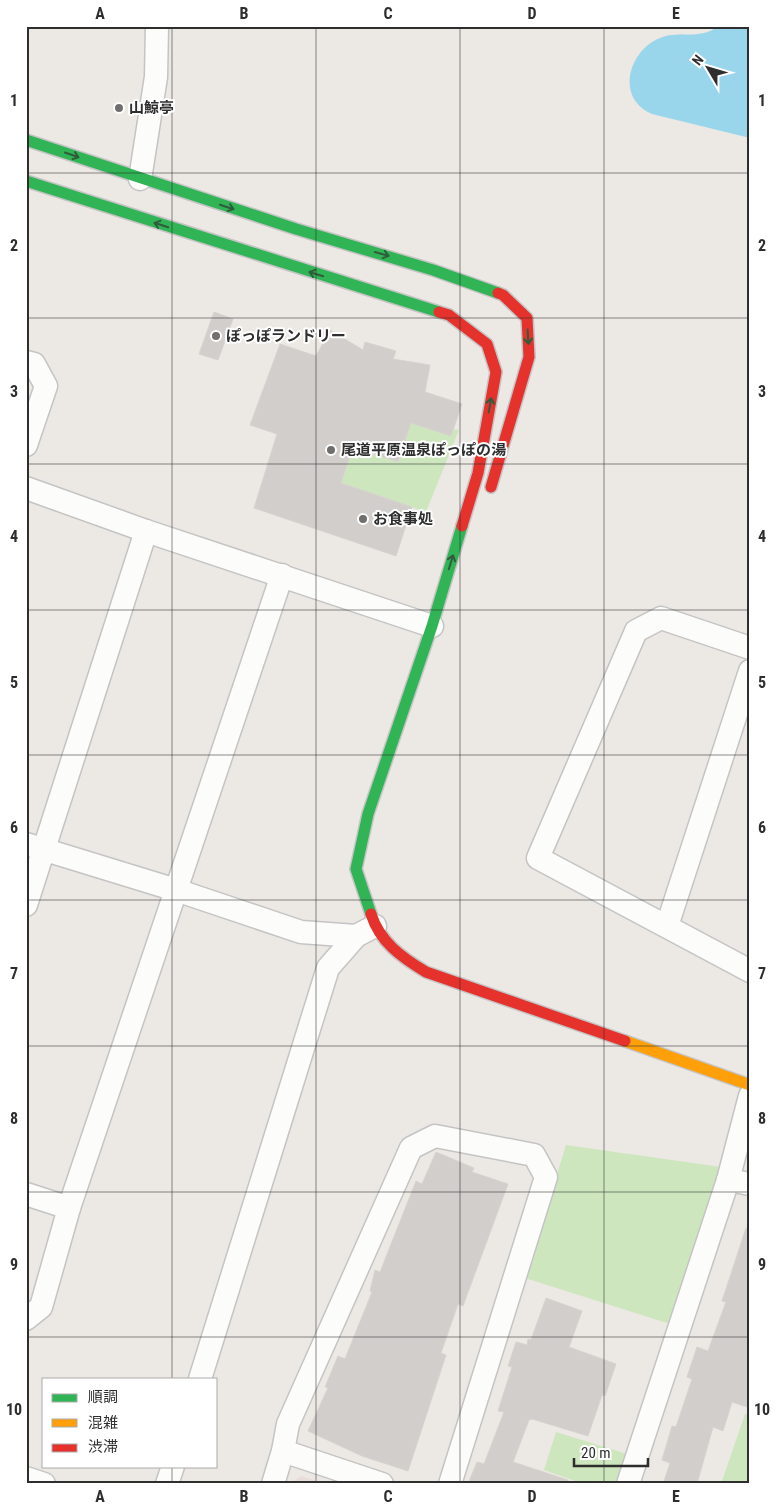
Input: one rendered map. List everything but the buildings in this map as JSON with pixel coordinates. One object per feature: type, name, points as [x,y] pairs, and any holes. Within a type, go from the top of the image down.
[{"type":"street","points":[[140,179],[156,77],[157,26]]},
{"type":"street","points":[[26,140],[294,233],[433,270],[503,295],[527,318],[529,356],[486,503]]},
{"type":"street","points":[[26,181],[285,259],[449,315],[487,344],[496,372],[478,473],[432,626],[368,814],[356,869],[365,931]]},
{"type":"street","points":[[26,362],[34,364],[46,386],[26,445]]},
{"type":"street","points":[[26,488],[146,531],[432,626]]},
{"type":"street","points":[[26,905],[35,847],[146,531]]},
{"type":"street","points":[[432,626],[462,565]]},
{"type":"street","points":[[26,1319],[41,1307],[69,1208],[282,575]]},
{"type":"street","points":[[750,648],[661,618],[636,631],[538,858],[750,971]]},
{"type":"street","points":[[667,926],[750,671]]},
{"type":"street","points":[[35,847],[176,890],[301,932],[365,931],[398,955],[426,972],[750,1085]]},
{"type":"street","points":[[200,1378],[328,968],[365,931]]},
{"type":"street","points":[[628,1484],[728,1180],[750,1096]]},
{"type":"street","points":[[273,1484],[283,1451],[288,1424],[412,1148],[435,1136],[534,1155],[546,1177],[450,1484]]},
{"type":"street","points":[[728,1180],[750,1184]]},
{"type":"street","points":[[26,1194],[69,1208]]},
{"type":"street","points":[[283,1451],[382,1484]]},
{"type":"street","points":[[167,1484],[172,1468]]},
{"type":"street","points":[[26,1478],[44,1484]]},
{"type":"shaded area","points":[[301,1476],[326,1484],[290,1484]]},
{"type":"green space","points":[[411,423],[459,430],[426,512],[341,483],[353,447],[398,462]]},
{"type":"green space","points":[[566,1145],[721,1167],[670,1324],[525,1278]]},
{"type":"green space","points":[[745,1414],[750,1415],[750,1484],[721,1484]]},
{"type":"green space","points":[[556,1432],[627,1454],[618,1484],[584,1484],[544,1470]]},
{"type":"water","points":[[718,26],[750,26],[750,138],[652,114],[640,106],[633,96],[630,84],[635,60],[653,41],[666,36],[699,34]]},
{"type":"traffic: fast","points":[[26,140],[296,229],[433,270],[498,293]]},
{"type":"traffic: fast","points":[[26,181],[439,312]]},
{"type":"traffic: fast","points":[[371,914],[356,869],[368,814],[432,626],[462,526]]},
{"type":"traffic: slow","points":[[625,1041],[750,1085]]},
{"type":"traffic: jam","points":[[491,487],[529,357],[527,318],[503,295],[498,293]]},
{"type":"traffic: jam","points":[[439,312],[449,315],[487,344],[496,372],[478,473],[462,526]]},
{"type":"traffic: jam","points":[[371,914],[380,933],[392,948],[426,972],[625,1041]]},
{"type":"place","name":"山鯨亭","points":[[119,108]]},
{"type":"place","name":"ぽっぽランドリー","points":[[216,336]]},
{"type":"place","name":"尾道平原温泉ぽっぽの湯","points":[[331,450]]},
{"type":"place","name":"お食事処","points":[[363,519]]}]
